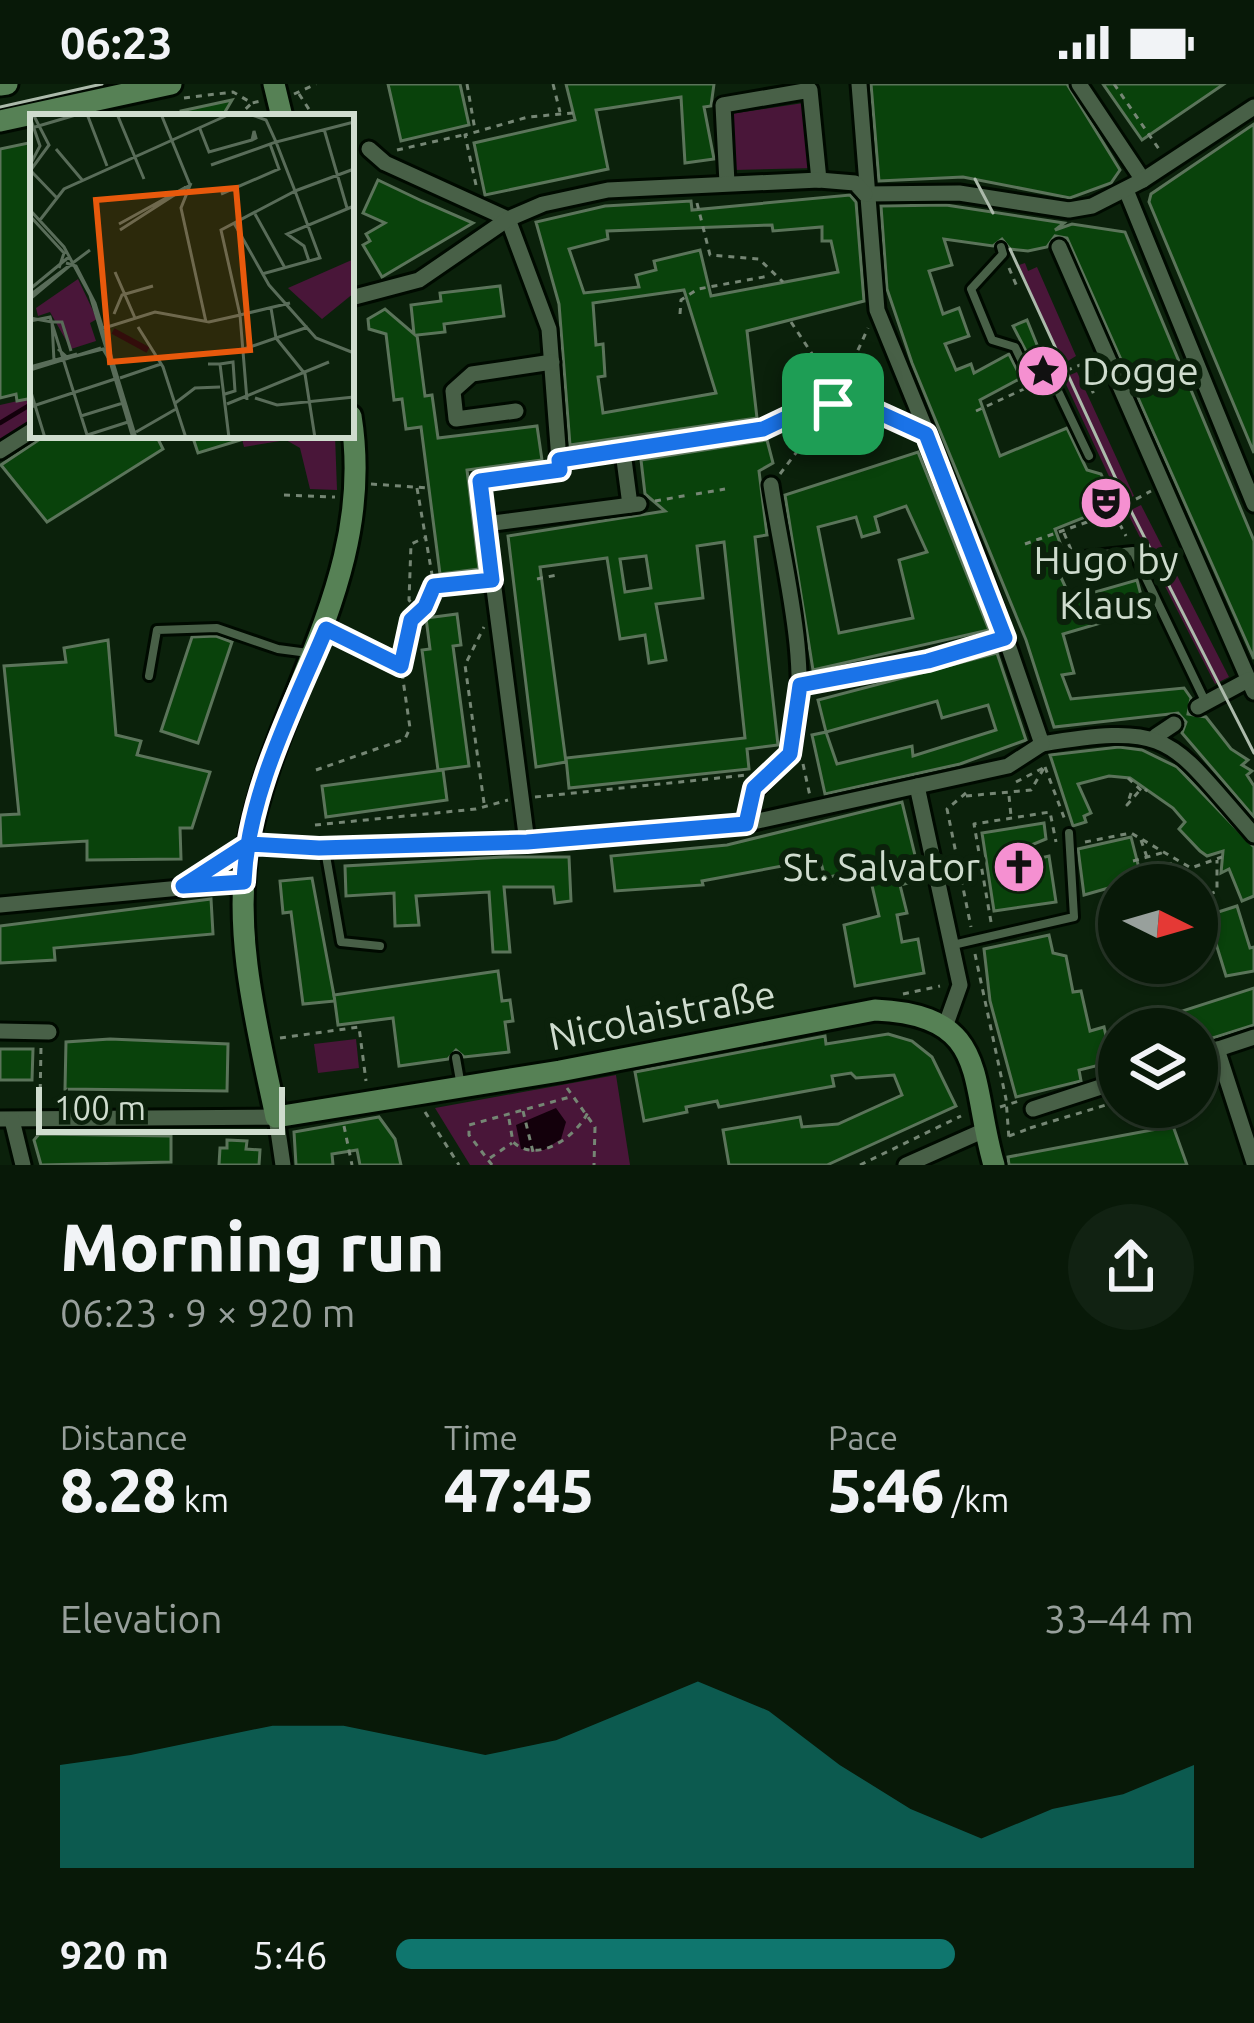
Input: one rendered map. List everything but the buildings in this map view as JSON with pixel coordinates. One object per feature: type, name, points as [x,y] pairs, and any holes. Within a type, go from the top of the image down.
[{"type":"main road","points":[[42,114],[172,92]]},
{"type":"main road","points":[[0,121],[30,116]]},
{"type":"main road","points":[[276,1117],[260,1041],[244,882],[248,844],[278,742],[326,629],[352,532],[351,438]]},
{"type":"main road","name":"Nicolaistraße","points":[[276,1117],[560,1071],[875,1010],[915,1012],[945,1027]]},
{"type":"main road","points":[[945,1027],[964,1045],[976,1071],[987,1129],[1001,1159]]},
{"type":"street","points":[[859,84],[877,310],[1042,744]]},
{"type":"street","points":[[1078,84],[1143,181]]},
{"type":"street","points":[[727,183],[724,105],[818,87],[819,180]]},
{"type":"street","points":[[354,297],[418,280],[508,219],[595,191],[819,180],[855,183],[865,194],[984,196],[1069,210],[1143,181],[1254,107]]},
{"type":"street","points":[[369,149],[385,163],[508,219],[543,306],[560,470],[480,481],[527,842]]},
{"type":"street","points":[[1126,190],[1254,504]]},
{"type":"street","points":[[1059,248],[1251,686],[1202,705]]},
{"type":"street","points":[[516,411],[456,419],[454,391],[472,374],[552,362]]},
{"type":"street","points":[[559,460],[763,429]]},
{"type":"street","points":[[0,451],[30,432]]},
{"type":"street","points":[[486,524],[634,505],[627,451]]},
{"type":"street","points":[[746,824],[754,788],[790,754],[800,685],[772,485]]},
{"type":"street","points":[[800,685],[928,661],[1005,638]]},
{"type":"street","points":[[1156,736],[1174,724]]},
{"type":"street","points":[[248,844],[325,848],[527,842],[746,824],[1009,766],[1042,744],[1138,732],[1156,736],[1189,762],[1254,835]]},
{"type":"street","points":[[910,788],[959,981],[958,1000],[945,1027]]},
{"type":"street","points":[[0,904],[244,882]]},
{"type":"street","points":[[0,1031],[45,1032]]},
{"type":"street","points":[[1218,1049],[1254,1037]]},
{"type":"street","points":[[1218,1052],[1254,1163]]},
{"type":"street","points":[[1034,1109],[1098,1089]]},
{"type":"street","points":[[23,1165],[6,1119],[276,1117],[283,1165]]},
{"type":"street","points":[[906,1165],[987,1129]]},
{"type":"lane","points":[[1002,251],[971,290],[992,340],[1015,347],[1028,374],[1057,389],[1089,456]]},
{"type":"lane","points":[[1084,556],[1132,550],[1202,705]]},
{"type":"lane","points":[[149,676],[157,629],[217,628],[315,656]]},
{"type":"lane","points":[[953,945],[1075,917],[1069,833]]},
{"type":"lane","points":[[325,848],[341,942],[380,946]]},
{"type":"lane","points":[[456,1058],[461,1087]]},
{"type":"path","points":[[231,84],[233,92]]},
{"type":"path","points":[[242,114],[252,103],[283,98],[316,84]]},
{"type":"path","points":[[466,84],[475,132]]},
{"type":"path","points":[[554,84],[560,114]]},
{"type":"path","points":[[1114,84],[1169,164]]},
{"type":"path","points":[[172,92],[233,92],[252,103]]},
{"type":"path","points":[[283,98],[309,114]]},
{"type":"path","points":[[407,146],[573,113]]},
{"type":"path","points":[[465,135],[482,210]]},
{"type":"path","points":[[693,183],[700,231],[710,255],[759,259],[783,282]]},
{"type":"path","points":[[1002,251],[1018,289]]},
{"type":"path","points":[[680,314],[681,300],[698,290],[772,274]]},
{"type":"path","points":[[849,399],[843,382],[877,310]]},
{"type":"path","points":[[763,429],[828,398],[832,384],[791,322]]},
{"type":"path","points":[[1082,363],[1094,395]]},
{"type":"path","points":[[832,384],[843,382]]},
{"type":"path","points":[[828,398],[833,404]]},
{"type":"path","points":[[772,485],[833,404],[849,399],[926,434]]},
{"type":"path","points":[[1025,544],[1113,511],[1138,497],[1135,486]]},
{"type":"path","points":[[316,770],[405,739],[410,728],[401,666],[418,611],[434,586],[417,488]]},
{"type":"path","points":[[634,505],[725,489]]},
{"type":"path","points":[[284,495],[308,494]]},
{"type":"path","points":[[1113,511],[1132,550]]},
{"type":"path","points":[[1063,531],[1074,556],[1084,556]]},
{"type":"path","points":[[418,611],[409,600],[410,552],[411,544],[425,537]]},
{"type":"path","points":[[537,579],[557,575]]},
{"type":"path","points":[[434,586],[492,580]]},
{"type":"path","points":[[484,843],[465,665],[482,628],[498,624]]},
{"type":"path","points":[[326,629],[401,666]]},
{"type":"path","points":[[804,766],[809,790]]},
{"type":"path","points":[[1045,766],[1069,833]]},
{"type":"path","points":[[962,795],[1031,790],[1045,766]]},
{"type":"path","points":[[1001,1159],[1007,1105],[946,809],[962,795],[1025,780],[1045,766]]},
{"type":"path","points":[[315,825],[752,775]]},
{"type":"path","points":[[1128,778],[1140,790]]},
{"type":"path","points":[[1131,797],[1148,789]]},
{"type":"path","points":[[1009,795],[1011,818]]},
{"type":"path","points":[[994,936],[974,824],[1050,812],[1058,848],[1131,833],[1185,864]]},
{"type":"path","points":[[1140,838],[1149,864]]},
{"type":"path","points":[[183,886],[248,844]]},
{"type":"path","points":[[1133,861],[1166,852]]},
{"type":"path","points":[[1202,864],[1219,858],[1218,874]]},
{"type":"path","points":[[875,1010],[886,997],[959,981]]},
{"type":"path","points":[[260,1041],[359,1027],[370,1102]]},
{"type":"path","points":[[39,1118],[45,1032]]},
{"type":"path","points":[[560,1071],[570,1097],[588,1112],[598,1142],[594,1165]]},
{"type":"path","points":[[416,1094],[459,1165]]},
{"type":"path","points":[[492,1165],[469,1135],[470,1125],[570,1097]]},
{"type":"path","points":[[1007,1105],[1014,1102]]},
{"type":"path","points":[[1030,1129],[1098,1108]]},
{"type":"path","points":[[523,1111],[533,1154]]},
{"type":"path","points":[[511,1115],[507,1123],[513,1142],[533,1154],[578,1133],[588,1112]]},
{"type":"path","points":[[860,1165],[959,1117]]},
{"type":"path","points":[[496,1119],[507,1123]]},
{"type":"path","points":[[345,1135],[352,1165]]},
{"type":"path","points":[[488,1159],[513,1142]]},
{"type":"path","points":[[541,1153],[541,1165]]},
{"type":"shaded area","points":[[810,102],[815,168],[733,170],[730,114]]},
{"type":"shaded area","points":[[1025,263],[1028,271],[1037,267],[1076,356],[1063,364],[1019,265]]},
{"type":"shaded area","points":[[1077,372],[1134,496],[1121,502],[1063,378]]},
{"type":"shaded area","points":[[30,398],[30,423],[0,440],[0,405]]},
{"type":"shaded area","points":[[242,438],[335,438],[337,490],[310,489],[300,448],[286,440],[244,447]]},
{"type":"shaded area","points":[[1141,505],[1229,677],[1215,684],[1127,512]]},
{"type":"shaded area","points":[[356,1039],[359,1068],[318,1073],[314,1044]]},
{"type":"shaded area","points":[[616,1075],[630,1165],[470,1165],[435,1108]]},
{"type":"shaded area","points":[[556,1108],[566,1122],[561,1139],[544,1150],[521,1149],[516,1125]]},
{"type":"waterway","points":[[0,423],[30,405]]},
{"type":"tram line","points":[[0,107],[102,84]]},
{"type":"tram line","points":[[975,179],[993,213]]},
{"type":"tram line","points":[[1010,249],[1127,503],[1254,753]]},
{"type":"place","name":"Dogge","points":[[1043,371]]},
{"type":"place","name":"Hugo by Klaus","points":[[1106,503]]},
{"type":"place","name":"St. Salvator","points":[[1019,867]]},
{"type":"route","points":[[833,404],[828,398],[763,429],[559,460],[560,470],[480,481],[492,580],[434,586],[425,607],[411,620],[410,646],[401,666],[326,629],[259,799],[248,844],[244,882],[183,886],[248,844],[319,848],[527,842],[746,824],[747,802],[754,788],[790,754],[800,685],[928,661],[1005,638],[979,560],[926,434],[849,399],[833,404]]}]
